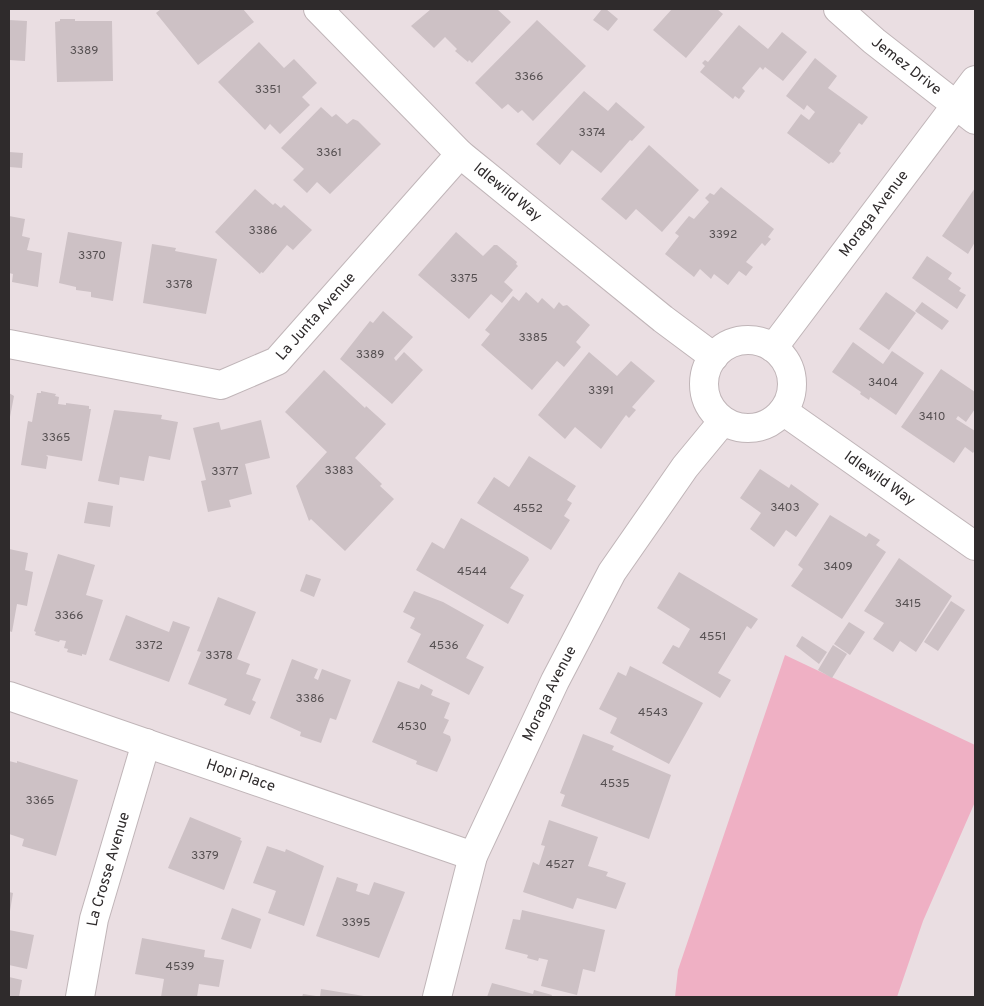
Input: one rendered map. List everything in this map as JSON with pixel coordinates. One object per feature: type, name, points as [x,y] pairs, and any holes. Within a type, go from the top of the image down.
[{"type":"street","name":"Idlewild Way","points":[[318,9],[460,154],[663,319],[714,357]]},
{"type":"street","name":"Jemez Drive","points":[[838,9],[965,113]]},
{"type":"street","name":"Moraga Avenue","points":[[773,348],[965,113],[975,80]]},
{"type":"street","name":"La Junta Avenue","points":[[9,344],[221,385],[245,375],[278,361],[460,154]]},
{"type":"street","points":[[748,340],[761,342],[773,348],[783,358],[792,384],[790,398],[783,410],[774,420],[762,426],[742,427],[723,421],[712,411],[706,398],[704,383],[706,369],[714,357],[723,348],[735,342],[748,340]]},
{"type":"street","name":"Idlewild Way","points":[[783,410],[975,546]]},
{"type":"street","name":"Moraga Avenue","points":[[437,997],[474,856],[555,681],[612,572],[685,467],[723,421]]},
{"type":"street","name":"Hopi Place","points":[[9,696],[474,856]]},
{"type":"street","name":"La Crosse Avenue","points":[[80,997],[94,919],[146,742]]},
{"type":"shaded area","points":[[785,655],[975,745],[975,802],[923,921],[897,997],[675,997],[678,970]]},
{"type":"building","points":[[161,9],[243,9],[254,22],[198,65],[156,13]]},
{"type":"building","points":[[431,9],[497,9],[511,22],[472,63],[455,51],[457,49],[445,37],[434,48],[411,26]]},
{"type":"building","points":[[602,9],[606,9],[618,19],[608,31],[593,20]]},
{"type":"building","points":[[672,9],[717,9],[723,14],[686,58],[653,30]]},
{"type":"building","points":[[60,19],[112,21],[113,81],[57,82],[55,22],[60,21]]},
{"type":"building","points":[[9,20],[27,21],[25,61],[9,60]]},
{"type":"building","points":[[537,20],[586,66],[533,121],[522,110],[518,113],[508,104],[502,109],[475,83]]},
{"type":"building","points":[[739,25],[768,49],[782,32],[807,52],[783,81],[765,67],[763,70],[760,67],[742,88],[745,91],[739,99],[735,96],[733,99],[700,72],[705,66],[702,63],[705,60],[708,62]]},
{"type":"building","points":[[259,42],[284,68],[294,59],[317,83],[302,97],[310,105],[280,134],[270,124],[265,130],[218,82]]},
{"type":"building","points":[[815,58],[837,76],[828,88],[868,117],[862,125],[859,123],[839,151],[841,153],[833,163],[829,164],[787,133],[801,114],[809,120],[815,112],[807,105],[804,110],[786,96]]},
{"type":"building","points":[[584,91],[608,111],[616,102],[645,127],[632,141],[630,140],[601,173],[572,150],[560,165],[536,144]]},
{"type":"building","points":[[321,107],[332,117],[336,114],[347,124],[353,119],[358,121],[381,144],[330,194],[317,182],[307,193],[293,180],[304,169],[281,148]]},
{"type":"building","points":[[649,145],[699,190],[662,232],[636,209],[626,220],[601,199]]},
{"type":"building","points":[[9,152],[23,153],[22,168],[9,167]]},
{"type":"building","points":[[721,187],[774,229],[768,237],[771,239],[765,246],[762,243],[746,262],[753,267],[746,276],[739,271],[728,285],[714,274],[711,279],[700,269],[694,277],[665,254],[679,236],[675,233],[689,216],[694,219],[709,202],[705,198],[710,193],[714,195]]},
{"type":"building","points":[[975,188],[975,242],[968,254],[942,236]]},
{"type":"building","points":[[255,189],[273,205],[275,203],[281,208],[284,205],[312,230],[293,250],[287,245],[263,273],[261,272],[260,274],[215,232]]},
{"type":"building","points":[[9,216],[25,219],[22,236],[30,238],[27,250],[42,253],[38,287],[12,282],[13,274],[9,273]]},
{"type":"building","points":[[68,232],[122,242],[113,301],[91,297],[91,292],[76,290],[76,287],[59,283]]},
{"type":"building","points":[[456,232],[483,256],[494,245],[497,245],[517,262],[518,266],[504,282],[513,290],[502,303],[491,294],[469,319],[418,275]]},
{"type":"building","points":[[152,244],[176,248],[175,251],[217,259],[206,314],[143,303]]},
{"type":"building","points":[[927,256],[952,273],[948,279],[961,288],[959,291],[966,295],[957,309],[912,278]]},
{"type":"building","points":[[526,292],[538,303],[542,298],[554,309],[559,302],[563,306],[567,305],[590,325],[576,342],[581,347],[564,367],[557,361],[532,390],[481,345],[490,334],[485,330],[513,296],[519,301]]},
{"type":"building","points":[[886,292],[916,313],[889,350],[859,329]]},
{"type":"building","points":[[922,302],[949,321],[942,330],[915,311]]},
{"type":"building","points":[[383,311],[413,337],[394,358],[396,361],[404,352],[423,370],[392,404],[340,359],[370,321],[373,323]]},
{"type":"building","points":[[853,342],[883,364],[892,351],[924,373],[896,415],[870,397],[869,400],[860,394],[861,392],[832,372]]},
{"type":"building","points":[[589,352],[617,376],[631,361],[655,381],[632,407],[636,410],[629,418],[626,415],[601,449],[575,427],[565,439],[538,415]]},
{"type":"building","points":[[941,369],[975,392],[975,409],[966,422],[958,416],[956,419],[975,431],[975,450],[973,453],[965,447],[954,463],[901,427]]},
{"type":"building","points":[[324,370],[365,408],[366,406],[386,424],[355,458],[382,484],[380,486],[394,499],[345,551],[311,519],[309,521],[296,486],[327,452],[285,412]]},
{"type":"building","points":[[41,391],[56,394],[55,396],[59,397],[58,404],[66,405],[66,403],[89,406],[89,409],[91,409],[82,461],[46,455],[48,457],[46,469],[21,465],[28,421],[32,422],[37,393],[41,393]]},
{"type":"building","points":[[9,393],[14,396],[10,417],[9,417]]},
{"type":"building","points":[[114,410],[162,415],[161,419],[178,422],[170,460],[149,456],[144,481],[120,477],[119,485],[98,481]]},
{"type":"building","points":[[261,420],[270,458],[245,464],[252,494],[229,500],[231,507],[208,512],[201,481],[206,480],[193,428],[219,422],[221,430]]},
{"type":"building","points":[[529,456],[576,486],[567,500],[572,503],[564,516],[570,520],[551,550],[477,503],[494,477],[509,487]]},
{"type":"building","points":[[760,469],[789,488],[791,484],[819,504],[796,537],[786,530],[774,547],[750,529],[761,513],[740,498]]},
{"type":"building","points":[[88,502],[113,506],[110,527],[84,523]]},
{"type":"building","points":[[830,515],[866,537],[869,533],[880,540],[876,545],[886,552],[842,619],[791,586],[803,569],[798,565]]},
{"type":"building","points":[[461,518],[528,557],[529,560],[510,588],[524,595],[508,624],[416,570],[432,542],[444,549]]},
{"type":"building","points":[[9,549],[28,553],[25,570],[33,572],[27,606],[17,604],[12,632],[9,631]]},
{"type":"building","points":[[58,554],[95,565],[86,595],[103,600],[86,655],[82,654],[82,656],[67,652],[68,649],[64,648],[66,641],[60,640],[59,642],[35,635],[36,632],[34,631]]},
{"type":"building","points":[[899,558],[952,596],[916,652],[900,641],[893,652],[873,639],[884,623],[864,611]]},
{"type":"building","points":[[679,572],[758,619],[751,629],[747,626],[718,673],[731,680],[720,698],[662,663],[673,645],[679,648],[690,629],[657,608]]},
{"type":"building","points":[[306,574],[321,579],[314,597],[300,591]]},
{"type":"building","points":[[414,591],[443,602],[484,625],[466,658],[484,667],[469,695],[407,662],[421,634],[410,628],[415,618],[403,612]]},
{"type":"building","points":[[218,597],[256,612],[237,659],[250,664],[246,674],[261,679],[252,700],[256,702],[250,715],[224,705],[227,699],[188,684],[201,652],[197,651]]},
{"type":"building","points":[[951,601],[965,610],[938,651],[924,642]]},
{"type":"building","points":[[126,615],[169,632],[173,621],[190,627],[169,682],[109,660]]},
{"type":"building","points":[[849,622],[865,632],[850,655],[834,644]]},
{"type":"building","points":[[802,636],[827,652],[819,664],[796,646]]},
{"type":"building","points":[[833,645],[847,654],[832,678],[818,670]]},
{"type":"building","points":[[292,659],[318,669],[314,678],[318,680],[322,669],[351,680],[336,720],[330,718],[321,743],[300,736],[301,732],[270,718]]},
{"type":"building","points":[[630,666],[703,703],[669,764],[610,733],[617,718],[599,709],[618,672],[626,676]]},
{"type":"building","points":[[398,681],[419,689],[421,684],[433,690],[431,695],[450,703],[444,718],[449,720],[443,733],[450,736],[451,740],[437,772],[416,764],[417,761],[372,742]]},
{"type":"building","points":[[583,734],[614,746],[612,750],[671,775],[649,839],[561,806],[565,795],[560,793]]},
{"type":"building","points":[[9,761],[17,763],[17,761],[78,780],[56,856],[22,846],[24,839],[9,834]]},
{"type":"building","points":[[190,817],[241,838],[240,840],[242,841],[224,890],[168,868]]},
{"type":"building","points":[[549,820],[598,837],[588,866],[608,872],[606,876],[626,883],[616,909],[577,898],[573,909],[523,892],[533,862],[539,865],[545,846],[541,845]]},
{"type":"building","points":[[267,846],[285,852],[286,849],[324,866],[304,926],[268,913],[276,891],[253,883]]},
{"type":"building","points":[[337,877],[358,884],[356,891],[369,895],[374,882],[405,892],[379,958],[316,936]]},
{"type":"building","points":[[9,892],[13,893],[10,911],[9,911]]},
{"type":"building","points":[[232,908],[261,919],[251,949],[221,939]]},
{"type":"building","points":[[522,910],[605,930],[595,972],[583,969],[577,995],[541,986],[548,960],[539,958],[538,961],[527,958],[528,955],[505,949],[513,919],[520,920]]},
{"type":"building","points":[[9,930],[34,935],[27,969],[9,965]]},
{"type":"building","points":[[142,938],[205,950],[204,957],[224,960],[219,987],[199,984],[197,997],[161,997],[164,979],[135,974]]},
{"type":"building","points":[[9,977],[22,980],[19,997],[9,997]]},
{"type":"building","points":[[492,983],[533,994],[534,990],[552,995],[551,997],[487,997]]},
{"type":"building","points":[[321,989],[364,996],[364,997],[320,997]]},
{"type":"building","points":[[303,994],[316,996],[302,997]]}]
